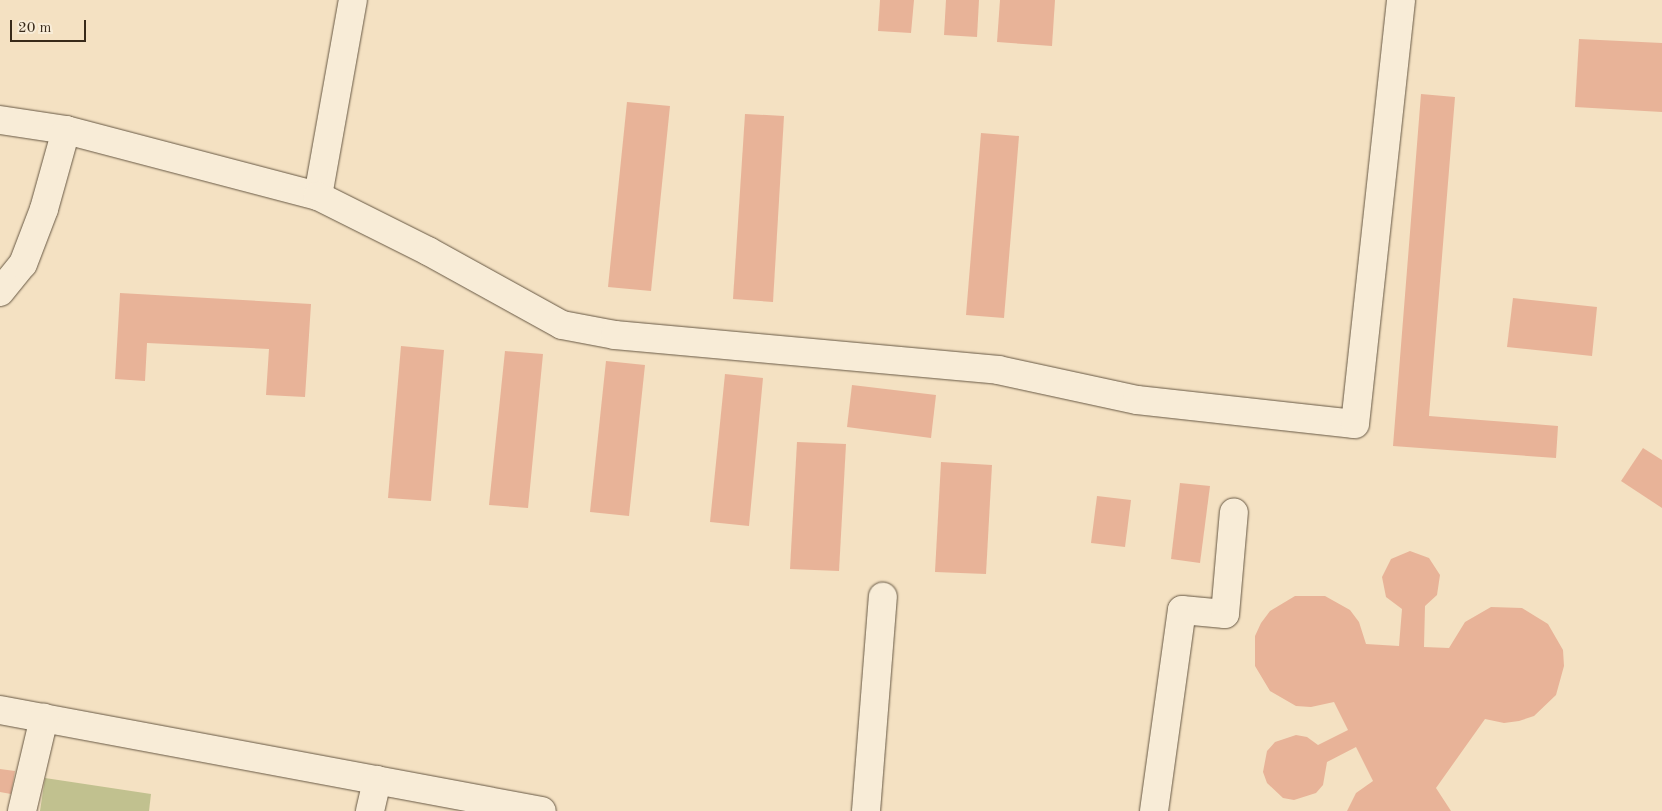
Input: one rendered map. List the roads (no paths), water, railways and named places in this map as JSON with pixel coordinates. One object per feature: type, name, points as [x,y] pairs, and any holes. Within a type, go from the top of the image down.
[{"type":"street","points":[[318,196],[353,0]]},
{"type":"street","points":[[0,120],[66,130],[318,196],[428,251],[562,325],[615,335],[998,370],[1137,400],[1355,424],[1400,1]]},
{"type":"street","points":[[0,292],[23,264],[44,209],[66,130]]},
{"type":"street","points":[[1154,811],[1182,610],[1224,614],[1234,512]]},
{"type":"street","points":[[866,811],[883,597]]},
{"type":"street","points":[[0,710],[542,811]]},
{"type":"street","points":[[22,811],[44,718]]},
{"type":"street","points":[[370,811],[377,780]]}]
